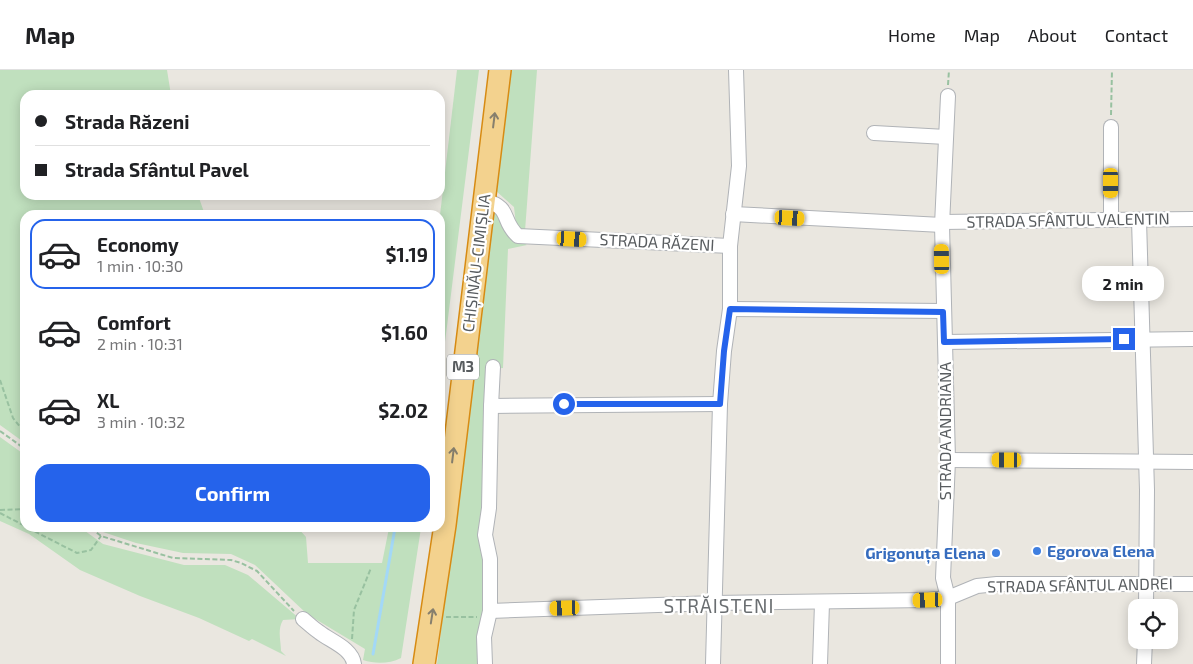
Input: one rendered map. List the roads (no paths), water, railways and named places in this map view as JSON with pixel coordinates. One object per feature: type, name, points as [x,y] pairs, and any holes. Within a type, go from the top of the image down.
[{"type":"highway","name":"CHIȘINĂU-CIMIȘLIA","points":[[445,401],[486,70]]},
{"type":"highway","name":"CHIȘINĂU-CIMIȘLIA","points":[[445,523],[500,70]]},
{"type":"highway","points":[[410,664],[428,532]]},
{"type":"highway","name":"CHIȘINĂU-CIMIȘLIA","points":[[424,664],[444,532]]},
{"type":"street","points":[[713,664],[720,404],[724,351],[730,309],[730,246],[739,166],[736,70]]},
{"type":"street","name":"STRADA ANDRIANA","points":[[948,96],[942,223],[948,460],[943,578],[948,598],[948,664]]},
{"type":"street","points":[[1111,127],[1111,220]]},
{"type":"street","points":[[874,133],[946,137]]},
{"type":"street","name":"STRADA RĂZENI","points":[[484,200],[494,202],[503,209],[511,230],[518,236],[730,246]]},
{"type":"street","name":"STRADA SFÂNTUL VALENTIN","points":[[733,214],[942,223],[1193,219]]},
{"type":"street","points":[[1138,220],[1146,462],[1146,599]]},
{"type":"street","points":[[730,309],[943,312]]},
{"type":"street","points":[[944,342],[1193,339]]},
{"type":"street","points":[[485,664],[484,637],[490,611],[490,559],[485,535],[489,508],[493,367]]},
{"type":"street","points":[[491,406],[720,404]]},
{"type":"street","points":[[948,460],[1193,462]]},
{"type":"street","name":"STRADA SFÂNTUL ANDREI","points":[[490,611],[928,600],[948,598],[977,586],[997,584],[1193,584]]},
{"type":"street","points":[[820,664],[822,603]]},
{"type":"street","points":[[303,619],[346,650],[353,661]]},
{"type":"street","points":[[1144,664],[1145,649]]},
{"type":"waterway","points":[[373,654],[394,532]]},
{"type":"place","name":"Egorova Elena","points":[[1037,551]]},
{"type":"place","name":"Grigonuța Elena","points":[[996,553]]},
{"type":"district","name":"STRĂISTENI","points":[[719,606]]}]
